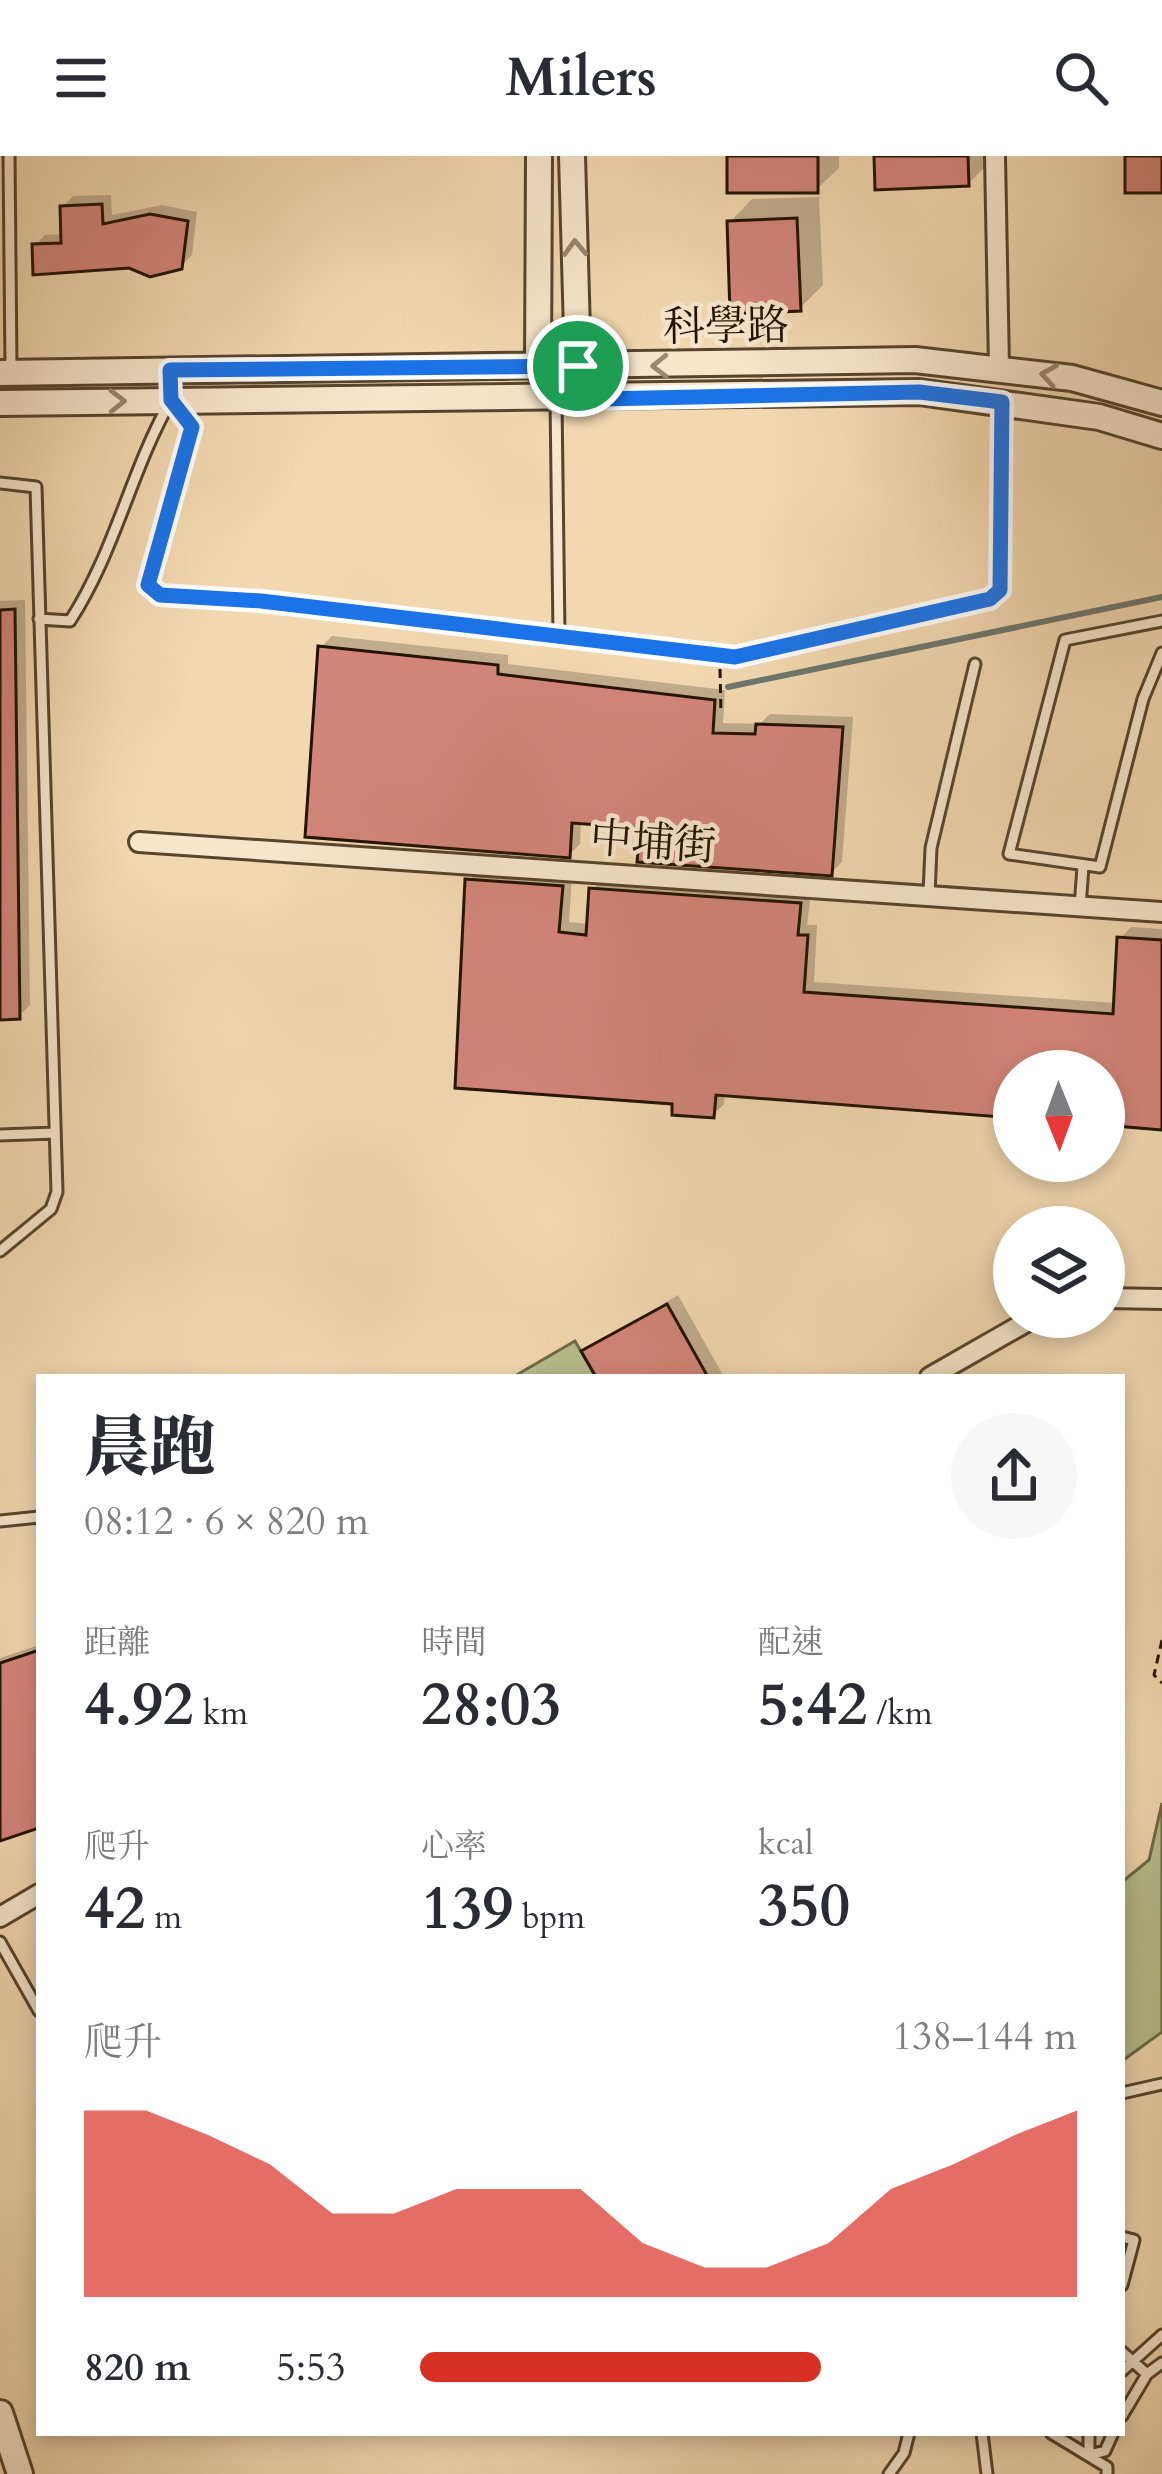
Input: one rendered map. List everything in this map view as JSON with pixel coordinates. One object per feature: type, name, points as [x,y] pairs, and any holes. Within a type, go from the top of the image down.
[{"type":"street","points":[[539,156],[538,368],[556,400],[578,366],[572,156]]},
{"type":"street","points":[[995,156],[999,367]]},
{"type":"street","name":"科學路","points":[[6,373],[915,360],[1072,378],[1162,403]]},
{"type":"street","points":[[170,370],[171,400]]},
{"type":"street","name":"科學路","points":[[0,404],[919,392],[1099,417],[1162,436]]},
{"type":"street","name":"中埔街","points":[[139,842],[1162,912]]},
{"type":"street","points":[[1125,1298],[1162,1299]]},
{"type":"street","points":[[936,1374],[999,1338]]},
{"type":"street","points":[[0,1917],[36,1896]]},
{"type":"street","points":[[0,2414],[20,2474]]},
{"type":"lane","points":[[6,373],[8,156]]},
{"type":"lane","points":[[39,619],[70,621],[92,588],[154,431],[171,400],[192,427],[148,571],[148,585],[160,595],[560,634],[735,657],[990,599],[1000,590],[1002,402]]},
{"type":"lane","points":[[556,400],[560,634]]},
{"type":"lane","points":[[0,483],[36,487],[57,1192],[51,1209],[0,1251]]},
{"type":"lane","points":[[1162,621],[1064,640],[1009,854],[1100,867],[1143,699],[1162,653]]},
{"type":"lane","points":[[929,896],[931,848],[975,664]]},
{"type":"lane","points":[[1080,907],[1084,866]]},
{"type":"lane","points":[[0,1135],[55,1133]]},
{"type":"lane","points":[[0,1521],[36,1517]]},
{"type":"lane","points":[[0,1942],[36,2006]]},
{"type":"lane","points":[[1125,2092],[1162,2084]]},
{"type":"lane","points":[[1125,2238],[1134,2240],[1125,2272]]},
{"type":"lane","points":[[1147,2374],[1126,2366],[1162,2335]]},
{"type":"lane","points":[[1125,2411],[1147,2374],[1162,2363]]},
{"type":"lane","points":[[889,2474],[904,2453],[908,2436]]},
{"type":"lane","points":[[982,2436],[987,2474]]},
{"type":"lane","points":[[1056,2436],[1107,2468],[1107,2474]]},
{"type":"lane","points":[[1089,2436],[1089,2455]]},
{"type":"lane","points":[[1089,2455],[1105,2450],[1112,2436]]},
{"type":"path","points":[[720,656],[721,714]]},
{"type":"path","points":[[1162,1640],[1154,1675],[1162,1683]]},
{"type":"green space","points":[[575,1341],[594,1374],[518,1374]]},
{"type":"green space","points":[[1162,1803],[1162,2032],[1125,2059],[1125,1880],[1149,1860]]},
{"type":"building","points":[[727,156],[818,156],[818,193],[727,193]]},
{"type":"building","points":[[874,156],[968,156],[969,186],[875,190]]},
{"type":"building","points":[[1125,156],[1162,156],[1162,193],[1125,193]]},
{"type":"building","points":[[102,204],[103,224],[150,214],[188,221],[182,269],[150,277],[129,268],[33,275],[32,244],[61,243],[60,206]]},
{"type":"building","points":[[797,218],[801,311],[730,314],[727,221]]},
{"type":"building","points":[[15,609],[20,1019],[0,1020],[0,610]]},
{"type":"building","points":[[318,646],[498,665],[498,674],[715,700],[713,733],[755,734],[756,724],[843,727],[832,876],[637,862],[640,828],[572,823],[570,858],[305,837]]},
{"type":"building","points":[[465,879],[563,886],[559,932],[586,935],[589,888],[801,903],[798,935],[808,935],[804,992],[1113,1014],[1117,937],[1162,940],[1162,1130],[1125,1127],[1125,1050],[993,1050],[993,1116],[716,1095],[714,1118],[672,1115],[672,1104],[455,1088]]},
{"type":"building","points":[[667,1304],[706,1374],[594,1374],[581,1351]]},
{"type":"building","points":[[36,1651],[36,1829],[0,1841],[0,1663]]},
{"type":"waterway","points":[[728,687],[1162,597]]},
{"type":"route","points":[[578,366],[556,400],[919,392],[1002,402],[1004,570],[1000,590],[990,599],[735,657],[261,601],[160,595],[148,585],[148,571],[192,427],[171,400],[170,370],[578,366]]}]
